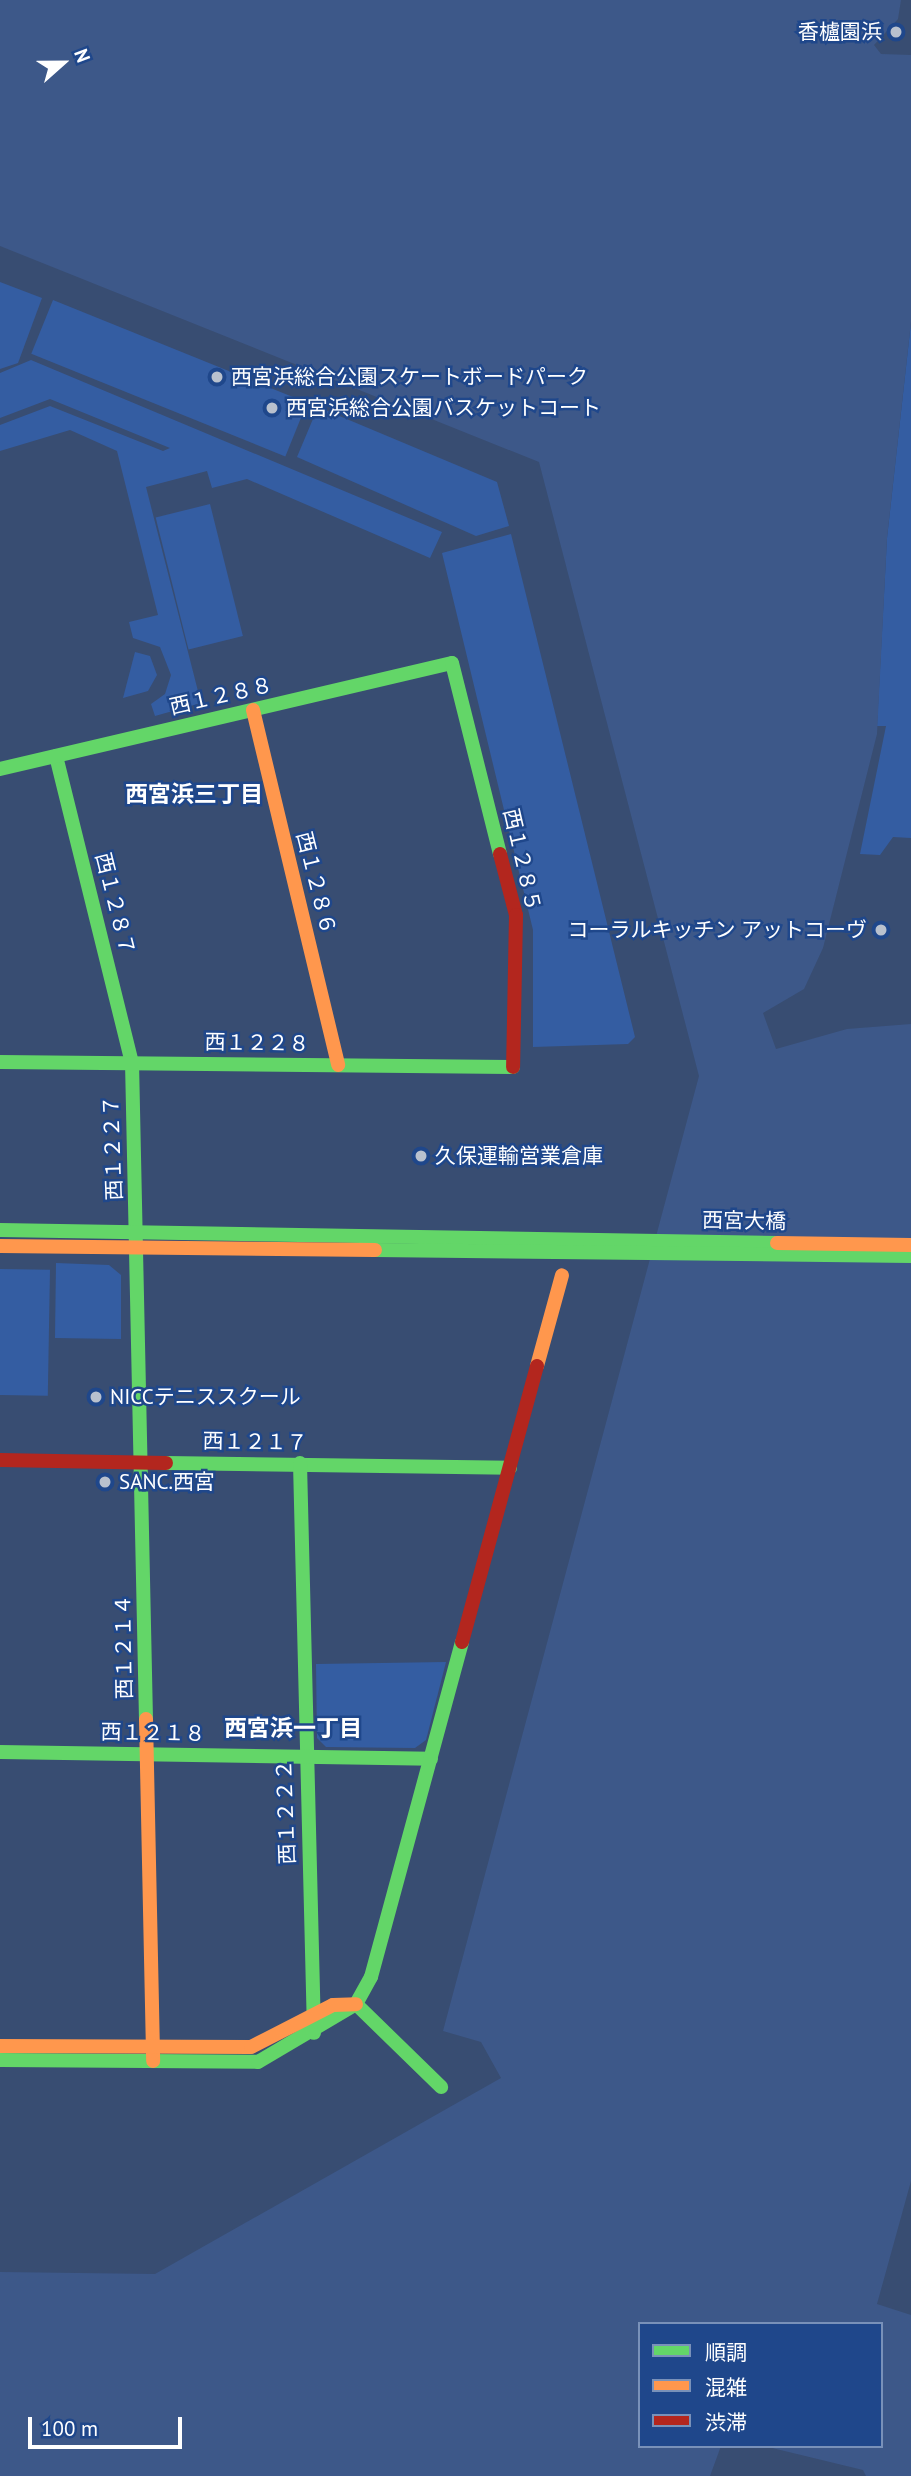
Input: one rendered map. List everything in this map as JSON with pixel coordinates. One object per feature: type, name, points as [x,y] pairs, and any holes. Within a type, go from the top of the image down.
[{"type":"street","name":"西１２８８","points":[[0,769],[452,663]]},
{"type":"street","name":"西１２８５","points":[[452,663],[516,915],[513,1071]]},
{"type":"street","name":"西１２８６","points":[[253,710],[338,1065]]},
{"type":"street","name":"西１２８７","points":[[56,756],[132,1062]]},
{"type":"street","name":"西１２２８","points":[[0,1062],[338,1065],[513,1071]]},
{"type":"street","name":"西１２２７","points":[[132,1062],[137,1233]]},
{"type":"street","points":[[0,1230],[577,1246]]},
{"type":"street","name":"西１２１４","points":[[137,1233],[153,2054]]},
{"type":"street","name":"西宮大橋","points":[[577,1246],[911,1245]]},
{"type":"street","points":[[0,1246],[137,1250],[577,1246]]},
{"type":"street","name":"西宮大橋","points":[[577,1246],[911,1256]]},
{"type":"street","points":[[0,2046],[258,2062],[314,2034],[356,2004],[371,1977],[562,1275]]},
{"type":"street","name":"西１２１７","points":[[0,1460],[510,1468]]},
{"type":"street","name":"西１２２２","points":[[300,1463],[314,2034]]},
{"type":"street","name":"西１２１８","points":[[0,1752],[431,1759]]},
{"type":"street","points":[[0,2060],[251,2047],[313,2015],[356,2004]]},
{"type":"street","points":[[356,2004],[440,2087]]},
{"type":"shaded area","points":[[0,0],[901,0],[898,19],[874,45],[881,54],[911,55],[911,322],[887,538],[877,734],[823,948],[804,989],[763,1013],[776,1049],[847,1029],[911,1024],[911,2181],[877,2304],[911,2315],[911,2476],[866,2476],[863,2470],[772,2448],[883,2448],[883,2322],[638,2322],[638,2448],[720,2448],[710,2476],[0,2476],[0,2272],[155,2274],[501,2078],[481,2042],[443,2031],[699,1076],[539,462],[0,246]]},
{"type":"shaded area","points":[[0,282],[42,298],[18,363],[0,369]]},
{"type":"shaded area","points":[[53,300],[307,403],[285,456],[31,354]]},
{"type":"shaded area","points":[[911,322],[911,838],[893,837],[880,855],[860,854],[886,726],[877,726],[887,538]]},
{"type":"shaded area","points":[[31,360],[442,532],[430,558],[247,479],[212,488],[207,471],[146,487],[201,703],[155,716],[151,704],[165,694],[171,675],[160,647],[133,638],[129,622],[158,615],[117,451],[70,430],[0,451],[0,425],[50,406],[163,451],[170,448],[50,399],[0,418],[0,373]]},
{"type":"shaded area","points":[[318,407],[497,482],[509,526],[476,536],[297,457]]},
{"type":"shaded area","points":[[210,504],[243,636],[189,650],[156,518]]},
{"type":"shaded area","points":[[511,534],[635,1037],[628,1044],[533,1047],[533,930],[442,553]]},
{"type":"shaded area","points":[[135,652],[150,656],[157,675],[148,691],[123,698]]},
{"type":"shaded area","points":[[56,1263],[109,1265],[121,1275],[121,1339],[55,1338]]},
{"type":"shaded area","points":[[0,1269],[50,1270],[48,1396],[0,1395]]},
{"type":"shaded area","points":[[446,1662],[426,1740],[415,1748],[326,1747],[317,1738],[316,1664]]},
{"type":"traffic: fast","points":[[0,769],[452,663],[500,854]]},
{"type":"traffic: fast","points":[[56,756],[132,1062],[146,1719]]},
{"type":"traffic: fast","points":[[0,1062],[513,1067]]},
{"type":"traffic: fast","points":[[0,1230],[777,1243]]},
{"type":"traffic: fast","points":[[375,1250],[911,1256]]},
{"type":"traffic: fast","points":[[166,1463],[510,1468]]},
{"type":"traffic: fast","points":[[300,1463],[314,2033]]},
{"type":"traffic: fast","points":[[0,2060],[258,2062],[356,2004],[371,1977],[462,1642]]},
{"type":"traffic: fast","points":[[0,1752],[431,1759]]},
{"type":"traffic: fast","points":[[356,2004],[441,2087]]},
{"type":"traffic: slow","points":[[253,710],[338,1065]]},
{"type":"traffic: slow","points":[[777,1243],[911,1245]]},
{"type":"traffic: slow","points":[[0,1246],[375,1250]]},
{"type":"traffic: slow","points":[[537,1366],[562,1275]]},
{"type":"traffic: slow","points":[[146,1719],[153,2061]]},
{"type":"traffic: slow","points":[[0,2046],[251,2047],[333,2005],[356,2004]]},
{"type":"traffic: jam","points":[[500,854],[516,915],[513,1067]]},
{"type":"traffic: jam","points":[[462,1642],[537,1366]]},
{"type":"traffic: jam","points":[[0,1460],[166,1463]]},
{"type":"place","name":"香櫨園浜","points":[[896,32]]},
{"type":"place","name":"西宮浜総合公園スケートボードパーク","points":[[217,377]]},
{"type":"place","name":"西宮浜総合公園バスケットコート","points":[[272,408]]},
{"type":"place","name":"コーラルキッチン アットコーヴ","points":[[881,930]]},
{"type":"place","name":"久保運輸営業倉庫","points":[[421,1156]]},
{"type":"place","name":"NICCテニススクール","points":[[96,1397]]},
{"type":"place","name":"SANC.西宮","points":[[105,1482]]},
{"type":"district","name":"西宮浜三丁目","points":[[194,794]]},
{"type":"district","name":"西宮浜一丁目","points":[[293,1728]]}]
